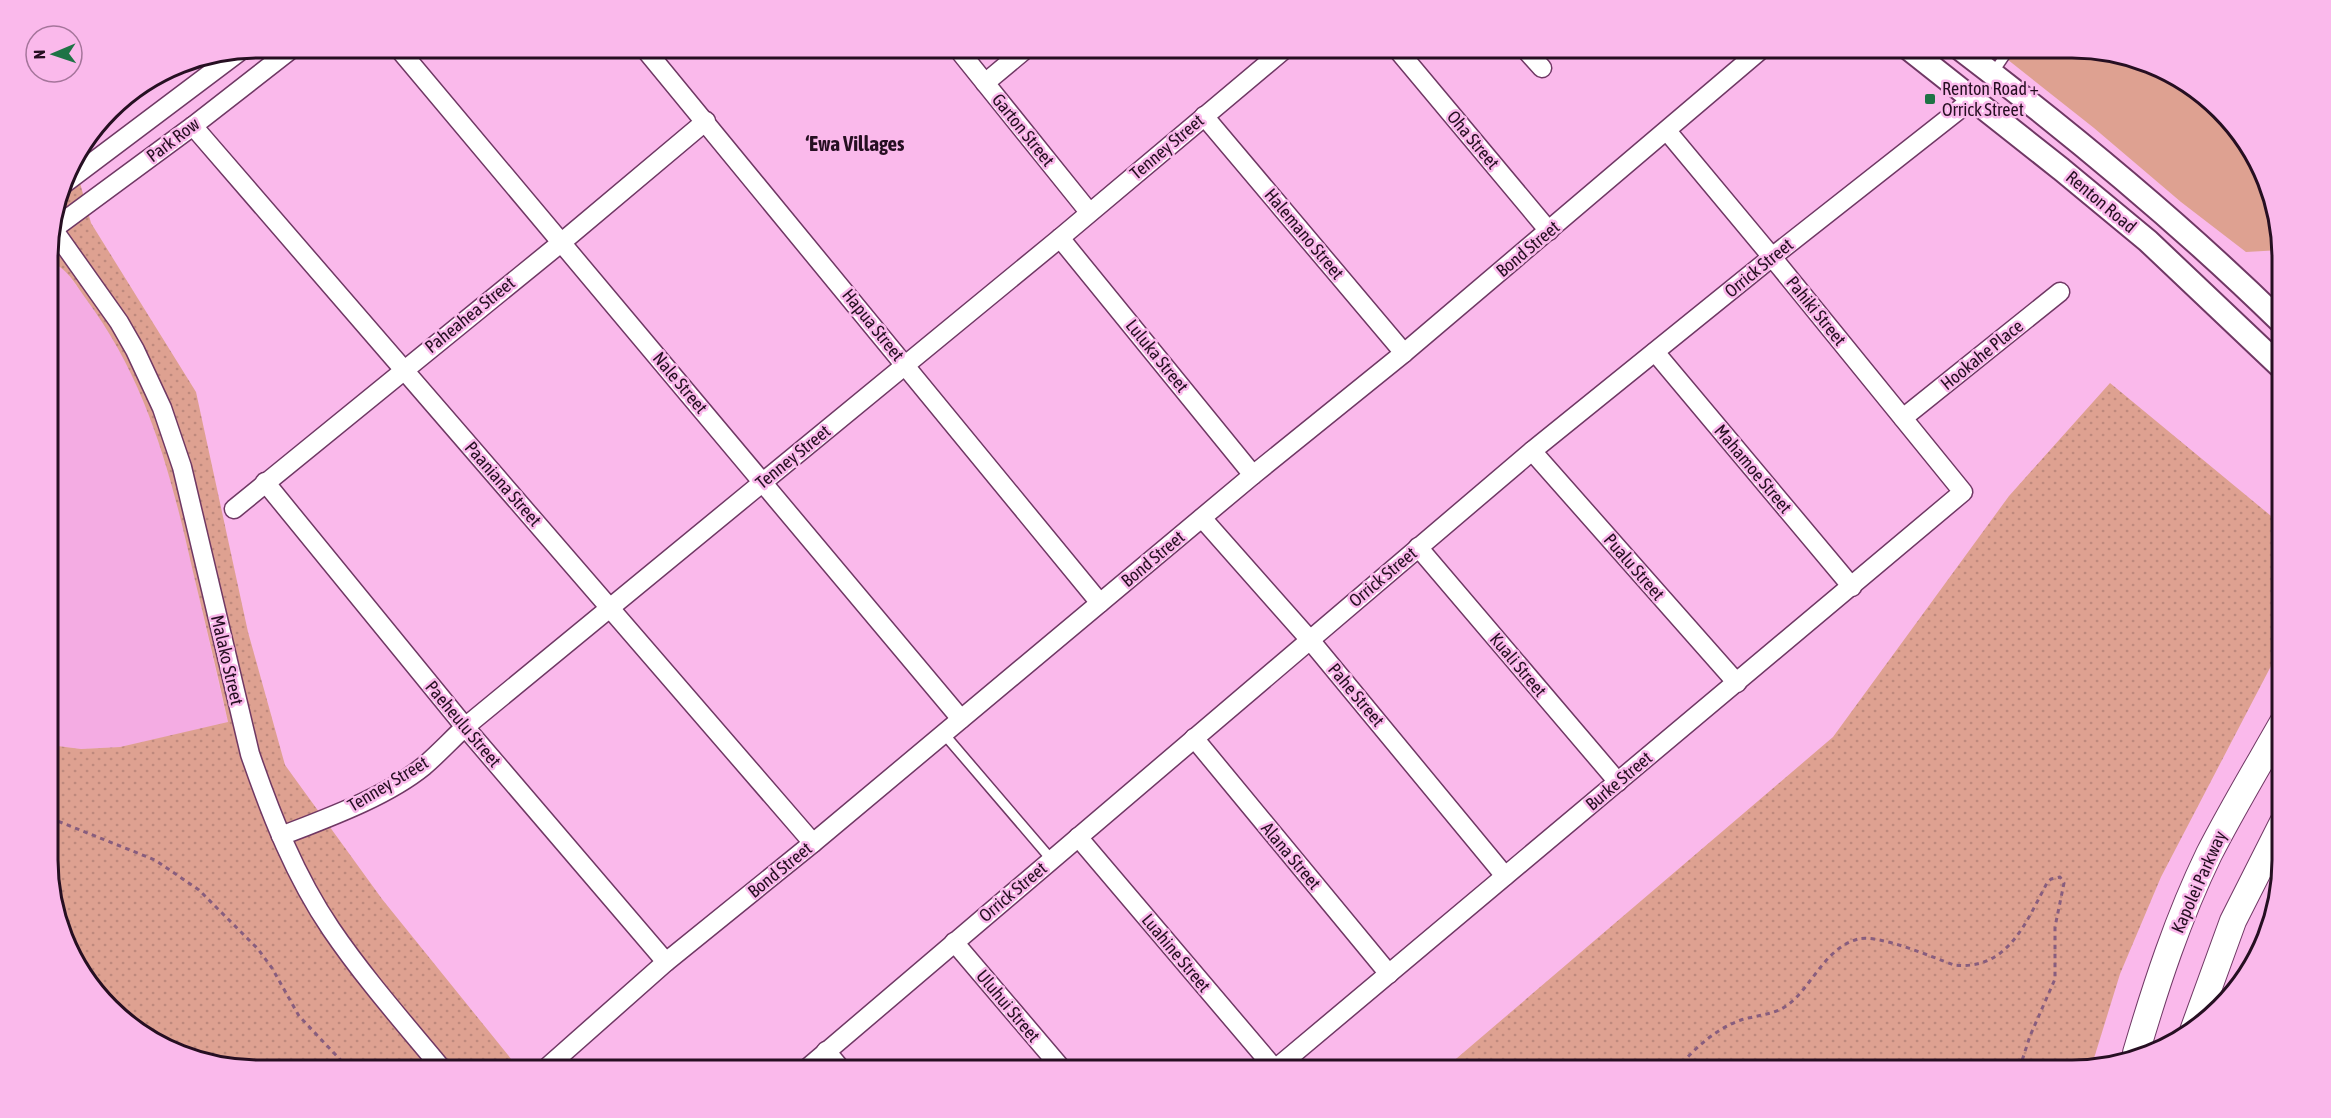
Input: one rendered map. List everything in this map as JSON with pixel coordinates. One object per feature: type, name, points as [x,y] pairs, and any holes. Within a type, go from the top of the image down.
[{"type":"main road","name":"Kapolei Parkway","points":[[2137,1049],[2150,1003],[2187,904],[2233,808],[2272,741]]},
{"type":"main road","points":[[2199,1013],[2233,921],[2272,844]]},
{"type":"street","name":"Park Row","points":[[62,222],[193,126],[280,58]]},
{"type":"street","name":"Nale Street","points":[[406,58],[961,719]]},
{"type":"street","name":"Hapua Street","points":[[652,58],[1100,603]]},
{"type":"street","name":"Garton Street","points":[[965,58],[1089,212]]},
{"type":"street","points":[[985,83],[1015,58]]},
{"type":"street","name":"Tenney Street","points":[[281,836],[337,814],[382,792],[423,767],[465,727],[612,609],[1274,58]]},
{"type":"street","name":"Oha Street","points":[[1404,58],[1549,231]]},
{"type":"street","points":[[1533,58],[1542,68]]},
{"type":"street","name":"Bond Street","points":[[555,1060],[666,962],[813,843],[1253,475],[1404,353],[1751,58]]},
{"type":"street","name":"Renton Road","points":[[1921,58],[1974,98],[2148,241],[2272,359]]},
{"type":"street","name":"Renton Road","points":[[1972,58],[2168,218],[2272,313]]},
{"type":"street","name":"Park Row","points":[[78,173],[227,61]]},
{"type":"street","name":"Orrick Street","points":[[816,1060],[1532,451],[1772,256],[1974,98]]},
{"type":"street","name":"Halemano Street","points":[[1204,116],[1404,353]]},
{"type":"street","name":"Paheahea Street","points":[[234,508],[562,242],[706,121]]},
{"type":"street","name":"Paaniana Street","points":[[193,126],[813,843]]},
{"type":"street","name":"Pahiki Street","points":[[1667,131],[1964,492]]},
{"type":"street","name":"Malako Street","points":[[60,238],[119,322],[145,369],[162,408],[182,467],[250,754],[294,866],[330,928],[387,1004],[434,1060]]},
{"type":"street","name":"Luluka Street","points":[[1060,238],[1253,475]]},
{"type":"street","name":"Hookahe Place","points":[[1904,418],[2060,292]]},
{"type":"street","points":[[2252,342],[2272,324]]},
{"type":"street","name":"Mahamoe Street","points":[[1655,352],[1852,587]]},
{"type":"street","name":"Pualu Street","points":[[1532,451],[1737,683]]},
{"type":"street","name":"Paeheulu Street","points":[[265,482],[465,727],[666,962]]},
{"type":"street","name":"Burke Street","points":[[1288,1059],[1964,492]]},
{"type":"street","name":"Pahe Street","points":[[1202,518],[1310,640],[1505,876]]},
{"type":"street","name":"Kuali Street","points":[[1418,548],[1618,782]]},
{"type":"street","name":"Alana Street","points":[[1194,738],[1389,974]]},
{"type":"street","name":"Luahine Street","points":[[1078,837],[1266,1059]]},
{"type":"street","name":"Uluhui Street","points":[[954,942],[1054,1060]]},
{"type":"street","points":[[826,1051],[833,1060]]},
{"type":"lane","points":[[1993,74],[2003,58]]},
{"type":"lane","points":[[944,734],[1051,860]]},
{"type":"path","points":[[58,821],[155,860],[199,890],[258,949],[272,968],[299,1016],[341,1060]]},
{"type":"path","points":[[1687,1059],[1708,1038],[1725,1028],[1740,1020],[1776,1012],[1787,1005],[1836,951],[1859,939],[1875,939],[1954,966],[1966,967],[1992,959],[2017,938],[2047,883],[2051,879],[2060,877],[2064,883],[2055,927],[2055,979],[2030,1035],[2022,1059]]},
{"type":"shaded area","points":[[2006,58],[2072,58],[2111,62],[2149,74],[2172,85],[2194,100],[2214,117],[2246,159],[2266,207],[2272,251],[2246,252],[2181,202],[2094,128]]},
{"type":"shaded area","points":[[78,174],[91,223],[196,392],[248,632],[285,765],[382,899],[512,1060],[259,1060],[220,1056],[182,1044],[159,1033],[137,1018],[117,1001],[85,959],[65,911],[60,885],[58,746],[81,749],[120,747],[228,722],[176,500],[154,430],[141,396],[107,330],[70,277],[59,267],[60,233],[65,207]]},
{"type":"shaded area","points":[[59,267],[64,269],[109,330],[125,359],[151,419],[176,498],[228,723],[120,747],[81,749],[58,746]]},
{"type":"shaded area","points":[[2110,383],[2272,517],[2272,664],[2161,877],[2120,974],[2094,1058],[1455,1059],[1833,737],[2009,496]]},
{"type":"place","name":"Renton Road + Orrick Street","points":[[1930,99]]},
{"type":"district","name":"‘Ewa Villages","points":[[855,144]]}]
